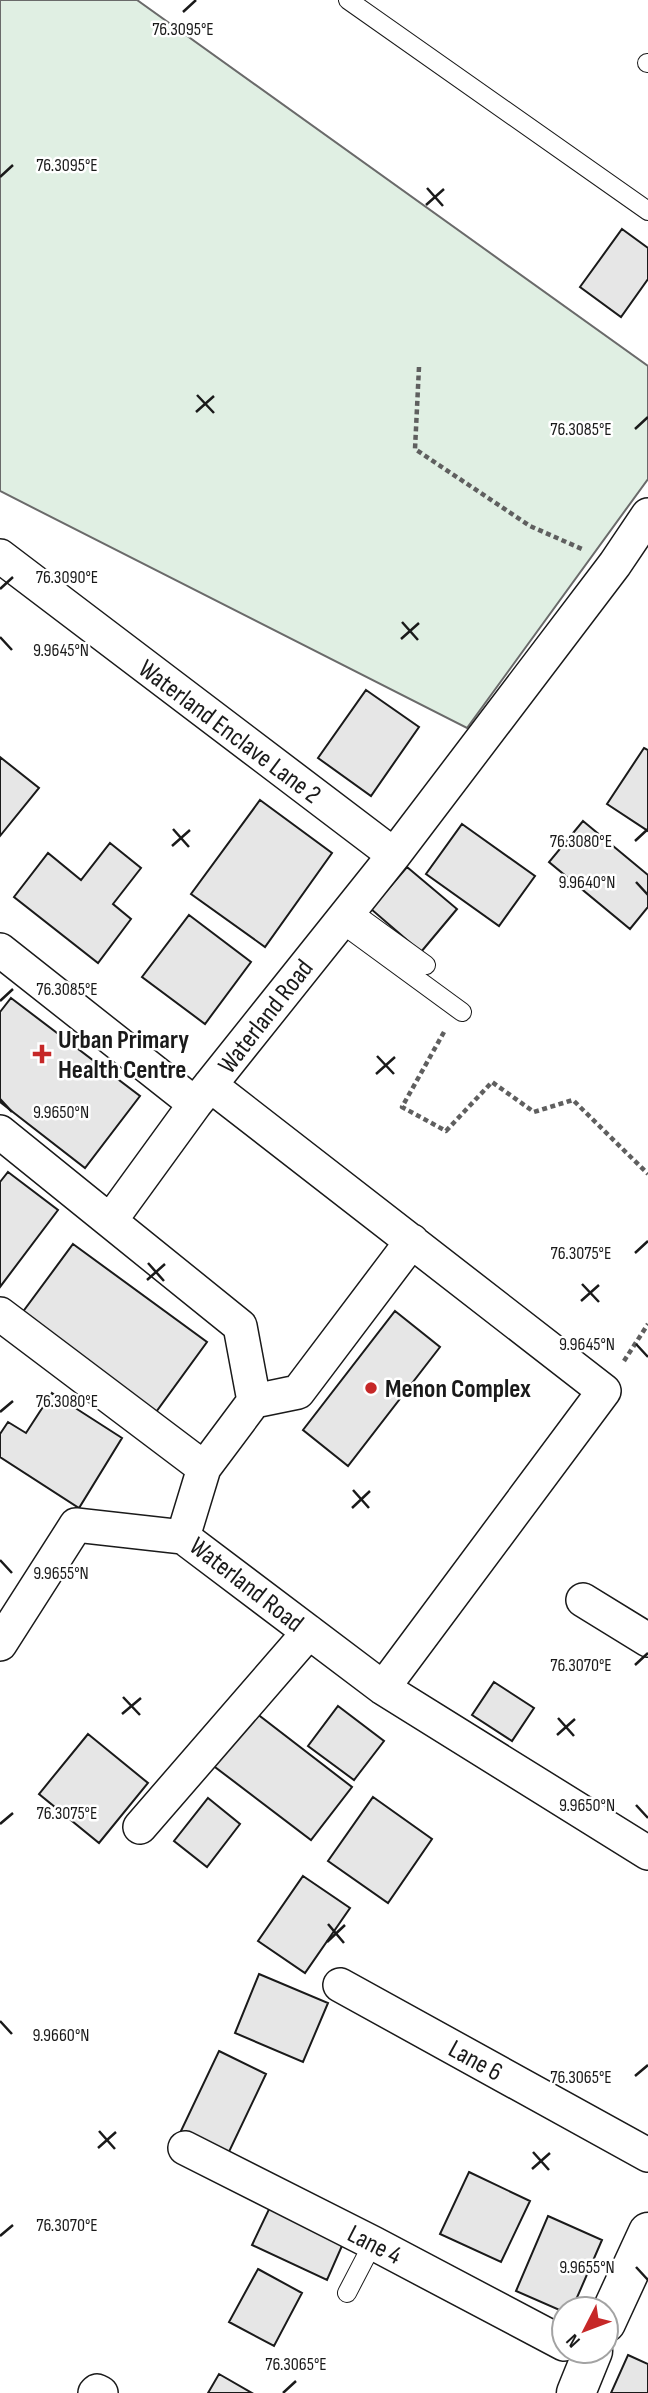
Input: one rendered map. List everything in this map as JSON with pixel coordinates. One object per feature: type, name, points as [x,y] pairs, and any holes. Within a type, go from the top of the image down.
[{"type":"street","name":"Waterland Road","points":[[110,1221],[202,1095],[394,855],[615,564],[648,515]]},
{"type":"street","name":"Waterland Enclave Lane 2","points":[[0,556],[394,855]]},
{"type":"street","points":[[0,950],[412,1241],[604,1391],[383,1688]]},
{"type":"street","points":[[0,1132],[240,1326],[254,1401],[298,1392],[412,1241]]},
{"type":"street","points":[[0,1314],[204,1468]]},
{"type":"street","name":"Waterland Road","points":[[254,1401],[204,1468],[183,1537],[383,1688],[648,1853]]},
{"type":"street","points":[[0,1644],[76,1525],[183,1537]]},
{"type":"street","points":[[583,1600],[648,1640]]},
{"type":"street","points":[[140,1826],[309,1632]]},
{"type":"street","name":"Lane 6","points":[[340,1984],[648,2155]]},
{"type":"street","name":"Lane 4","points":[[185,2148],[550,2335]]},
{"type":"street","points":[[619,2295],[648,2232]]},
{"type":"street","points":[[576,2393],[579,2365]]},
{"type":"street","points":[[94,2393],[101,2393]]},
{"type":"lane","points":[[348,0],[648,211]]},
{"type":"lane","points":[[344,916],[426,965]]},
{"type":"lane","points":[[344,916],[462,1012]]},
{"type":"lane","points":[[347,2293],[373,2243]]},
{"type":"path","points":[[419,367],[415,449],[530,526],[615,564]]},
{"type":"path","points":[[446,1028],[402,1107],[446,1131],[492,1082],[534,1112],[573,1100],[648,1174]]},
{"type":"path","points":[[604,1391],[648,1324]]},
{"type":"green space","points":[[0,0],[137,0],[648,366],[648,479],[467,728],[0,491]]},
{"type":"building","points":[[622,229],[648,248],[648,279],[621,317],[580,287]]},
{"type":"building","points":[[366,690],[419,727],[371,796],[318,758]]},
{"type":"building","points":[[644,748],[648,750],[648,831],[607,804]]},
{"type":"building","points":[[0,757],[39,788],[0,836]]},
{"type":"building","points":[[260,800],[332,853],[265,947],[191,894]]},
{"type":"building","points":[[583,821],[648,875],[648,907],[630,929],[549,862]]},
{"type":"building","points":[[462,824],[535,876],[499,926],[426,874]]},
{"type":"building","points":[[110,843],[141,868],[113,904],[131,919],[98,963],[14,897],[48,853],[81,880]]},
{"type":"building","points":[[407,867],[457,909],[421,952],[371,909]]},
{"type":"building","points":[[189,915],[251,962],[205,1024],[142,977]]},
{"type":"building","name":"Urban Primary Health Centre","points":[[11,998],[140,1096],[85,1168],[0,1102],[0,1012]]},
{"type":"building","points":[[8,1172],[58,1210],[0,1287],[0,1182]]},
{"type":"building","points":[[73,1244],[207,1342],[156,1412],[22,1313]]},
{"type":"building","name":"Menon Complex","points":[[395,1311],[440,1347],[348,1466],[303,1430]]},
{"type":"building","points":[[52,1393],[122,1438],[79,1508],[0,1457],[0,1434],[8,1422],[26,1433]]},
{"type":"building","points":[[494,1682],[534,1708],[512,1741],[472,1715]]},
{"type":"building","points":[[338,1706],[384,1741],[354,1780],[308,1746]]},
{"type":"building","points":[[252,1710],[352,1787],[311,1840],[211,1764]]},
{"type":"building","points":[[88,1734],[148,1783],[99,1843],[39,1794]]},
{"type":"building","points":[[373,1797],[432,1839],[388,1903],[328,1861]]},
{"type":"building","points":[[208,1798],[240,1824],[207,1867],[174,1841]]},
{"type":"building","points":[[303,1876],[350,1908],[305,1973],[258,1941]]},
{"type":"building","points":[[259,1974],[328,2003],[303,2062],[235,2033]]},
{"type":"building","points":[[219,2051],[266,2074],[227,2156],[180,2133]]},
{"type":"building","points":[[469,2172],[530,2201],[501,2262],[440,2234]]},
{"type":"building","points":[[271,2205],[345,2239],[327,2280],[252,2245]]},
{"type":"building","points":[[548,2216],[602,2240],[578,2295],[550,2295],[550,2306],[516,2291]]},
{"type":"building","points":[[258,2269],[302,2293],[274,2346],[229,2322]]},
{"type":"building","points":[[628,2355],[648,2364],[648,2393],[611,2393]]},
{"type":"building","points":[[219,2374],[252,2393],[208,2393]]},
{"type":"place","name":"Urban Primary Health Centre","points":[[42,1054]]},
{"type":"place","name":"Menon Complex","points":[[371,1388]]}]
